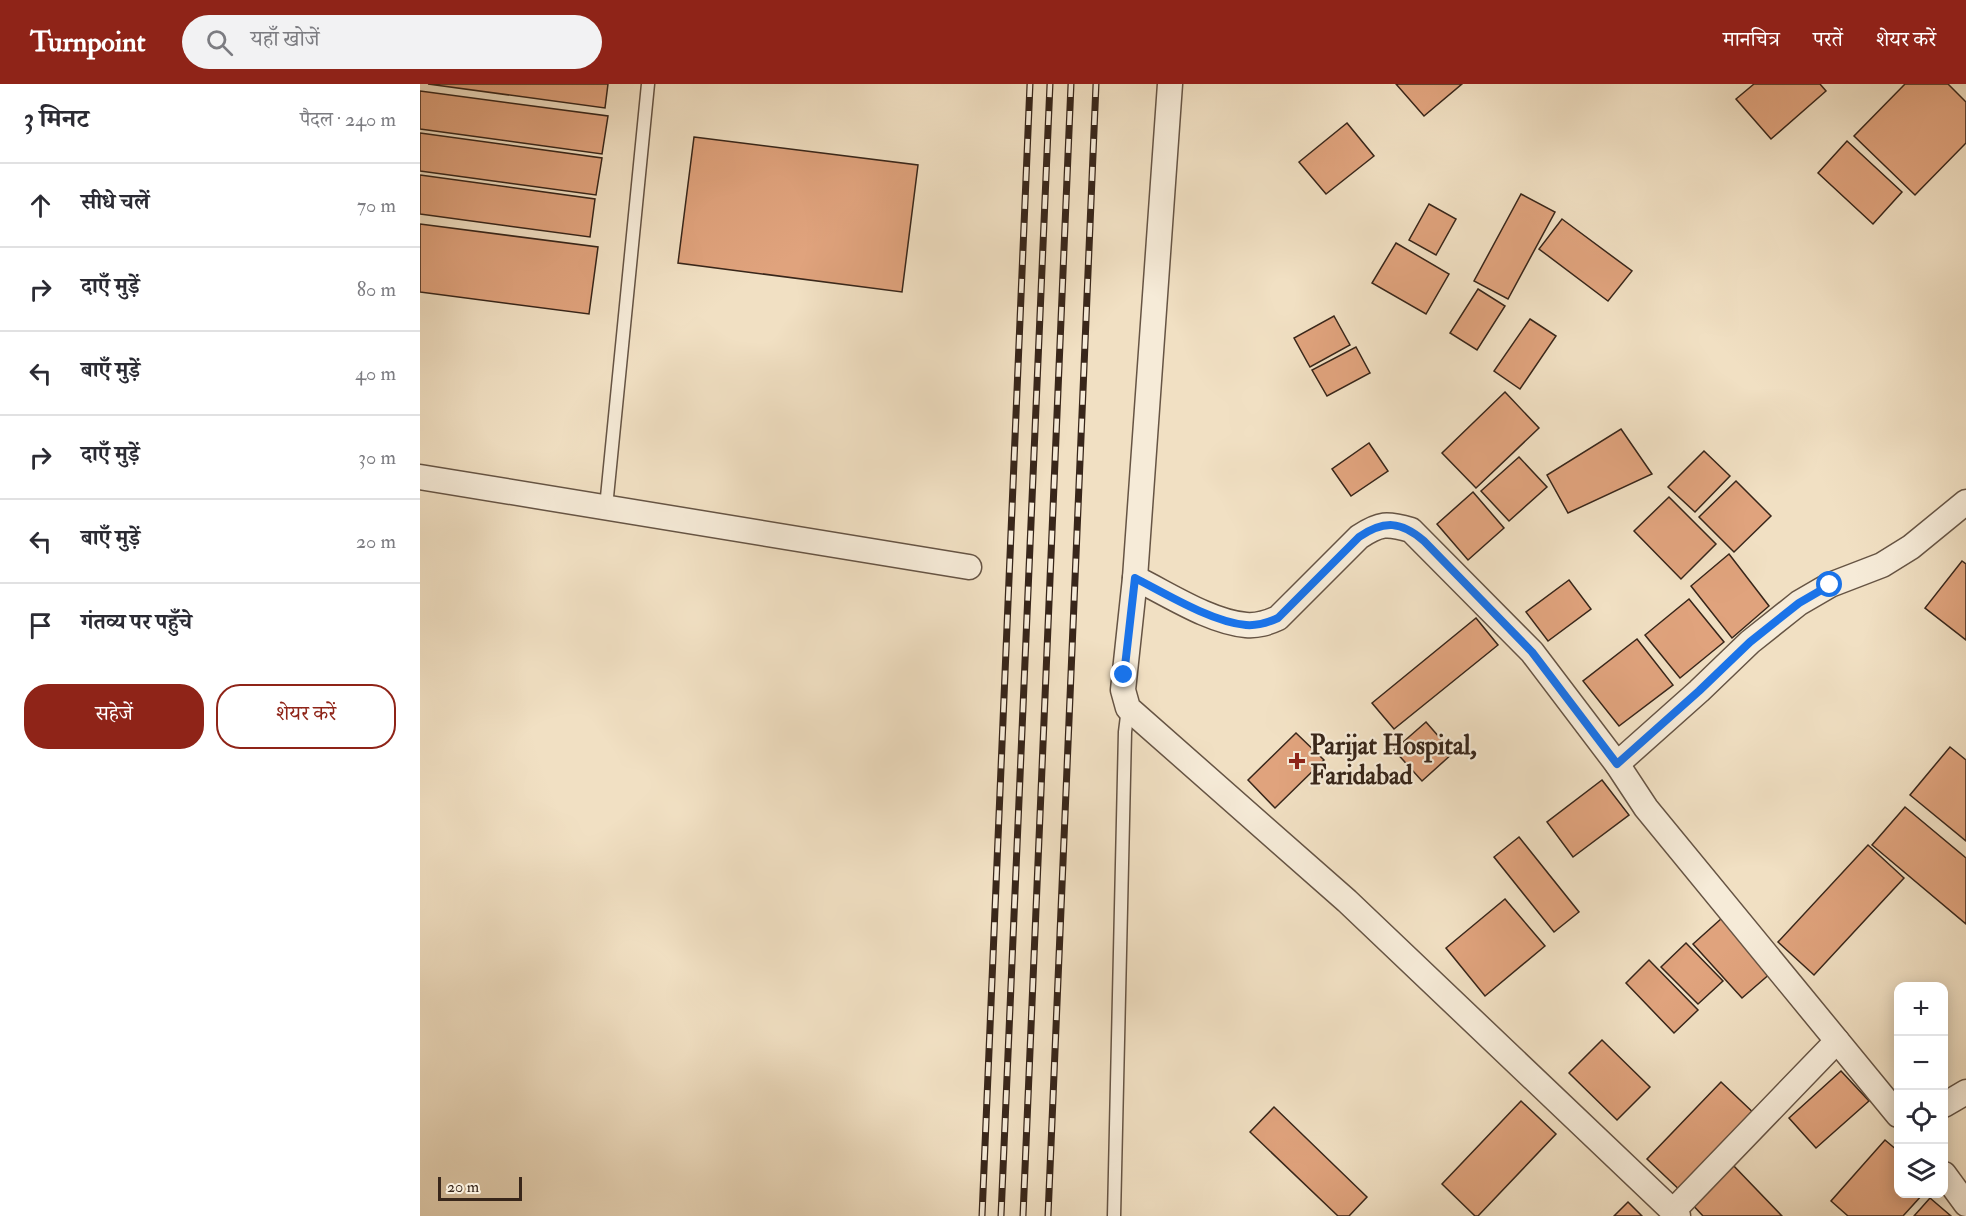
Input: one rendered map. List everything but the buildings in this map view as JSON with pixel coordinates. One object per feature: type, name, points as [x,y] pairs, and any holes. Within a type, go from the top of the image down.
[{"type":"street","points":[[1170,84],[1135,578],[1123,690],[1128,708],[1347,901],[1676,1214],[1837,1041]]},
{"type":"street","points":[[420,477],[969,567]]},
{"type":"street","points":[[1617,764],[1750,642],[1799,603],[1830,585],[1882,565],[1911,547],[1966,502]]},
{"type":"street","points":[[1135,578],[1214,617],[1245,625],[1263,624],[1278,618],[1359,537],[1373,528],[1392,524],[1412,530],[1532,652],[1617,764],[1646,808],[1894,1109]]},
{"type":"street","points":[[1948,1103],[1966,1092]]},
{"type":"street","points":[[1948,1179],[1966,1204]]},
{"type":"lane","points":[[606,507],[648,84]]},
{"type":"lane","points":[[1114,1216],[1125,732],[1128,708]]},
{"type":"railway","points":[[982,1216],[1030,84]]},
{"type":"railway","points":[[1001,1216],[1050,84]]},
{"type":"railway","points":[[1023,1216],[1071,84]]},
{"type":"railway","points":[[1048,1216],[1096,84]]},
{"type":"place","name":"Parijat Hospital, Faridabad","points":[[1297,761]]},
{"type":"route","points":[[1124,675],[1135,578],[1214,617],[1245,625],[1263,624],[1278,618],[1359,537],[1373,528],[1392,524],[1412,530],[1532,652],[1617,764],[1750,642],[1799,603],[1830,585]]}]
